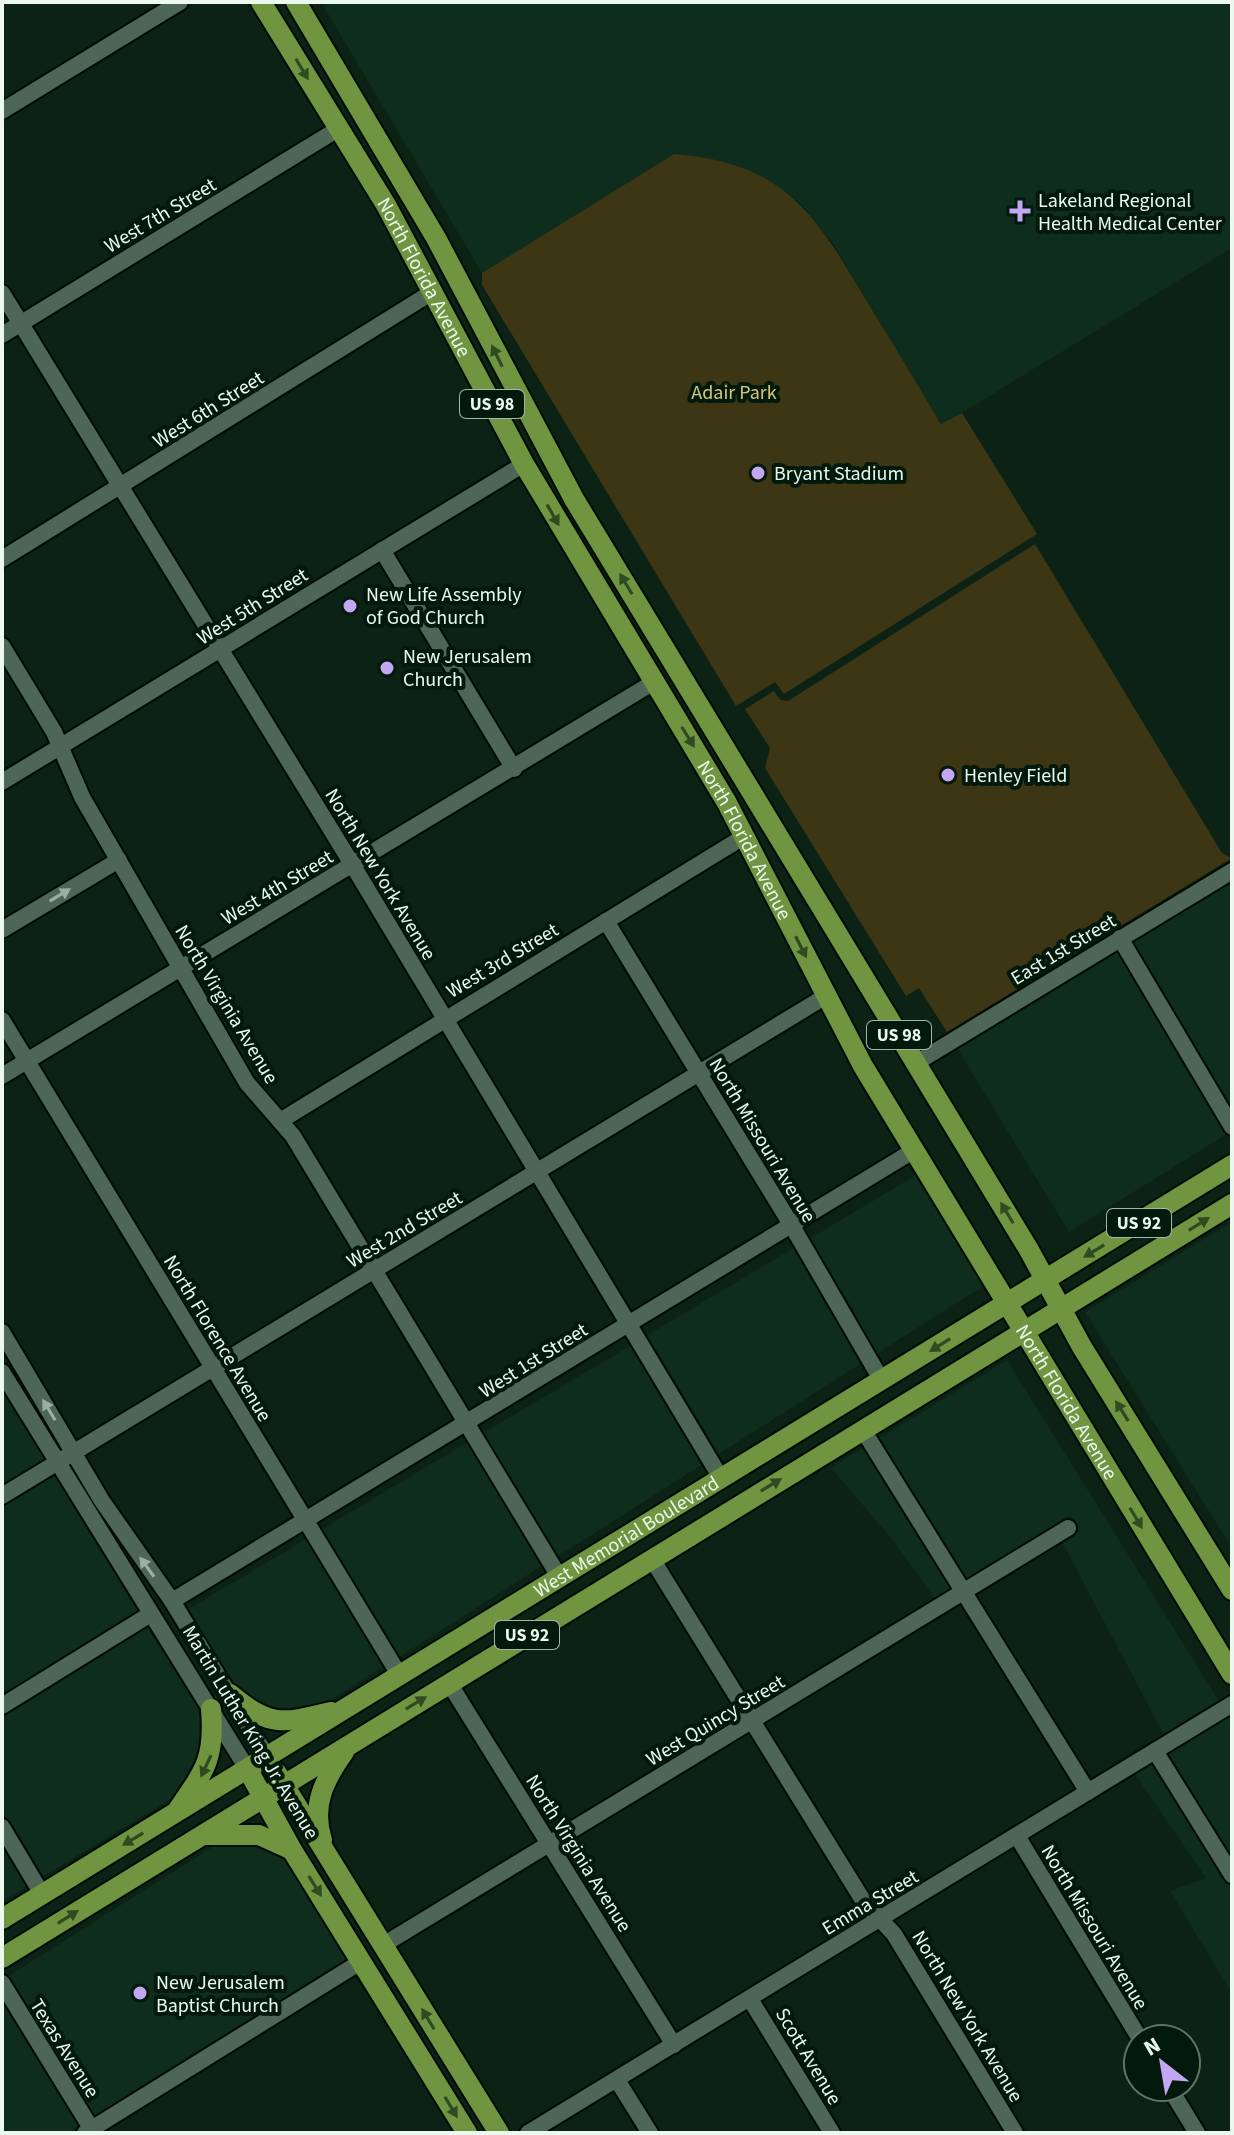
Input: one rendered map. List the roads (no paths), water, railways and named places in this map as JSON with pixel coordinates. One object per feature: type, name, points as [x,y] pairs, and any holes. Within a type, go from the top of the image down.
[{"type":"main road","name":"North Florida Avenue","points":[[261,2],[434,291],[524,464],[745,836],[826,996],[913,1151],[1232,1674]]},
{"type":"main road","name":"North Florida Avenue","points":[[296,2],[443,251],[574,499],[1232,1590]]},
{"type":"main road","points":[[524,464],[574,499]]},
{"type":"main road","points":[[745,836],[767,846],[786,866],[912,1079],[944,1109]]},
{"type":"main road","name":"US 92","points":[[1046,1281],[1232,1165]]},
{"type":"main road","name":"US 92","points":[[1024,1332],[1232,1204]]},
{"type":"main road","name":"West Memorial Boulevard","points":[[2,1919],[1046,1281]]},
{"type":"main road","name":"West Memorial Boulevard","points":[[2,1958],[1024,1332]]},
{"type":"main road","points":[[230,1694],[255,1714],[278,1723],[346,1709]]},
{"type":"main road","points":[[174,1815],[210,1761],[214,1744],[211,1709]]},
{"type":"main road","points":[[330,1862],[315,1820],[317,1808],[328,1774],[350,1743]]},
{"type":"main road","name":"Martin Luther King Jr. Avenue","points":[[268,1758],[499,2133]]},
{"type":"main road","name":"Martin Luther King Jr. Avenue","points":[[248,1770],[292,1850],[467,2133]]},
{"type":"main road","points":[[200,1835],[259,1835],[292,1850]]},
{"type":"street","points":[[2,111],[180,2]]},
{"type":"street","name":"West 7th Street","points":[[2,335],[338,129]]},
{"type":"street","name":"West 6th Street","points":[[2,559],[434,291]]},
{"type":"street","name":"North New York Avenue","points":[[2,293],[352,864],[721,1478]]},
{"type":"street","name":"West 5th Street","points":[[2,782],[524,464]]},
{"type":"street","points":[[382,550],[514,769]]},
{"type":"street","name":"North Virginia Avenue","points":[[2,646],[60,746],[82,797],[247,1083],[293,1136],[560,1578]]},
{"type":"street","name":"West 4th Street","points":[[2,1076],[654,682]]},
{"type":"street","name":"West 3rd Street","points":[[280,1121],[745,836]]},
{"type":"street","points":[[2,930],[119,860]]},
{"type":"street","name":"East 1st Street","points":[[916,1063],[1232,871]]},
{"type":"street","name":"North Missouri Avenue","points":[[606,921],[792,1226],[882,1381]]},
{"type":"street","points":[[1120,938],[1232,1127]]},
{"type":"street","name":"West 2nd Street","points":[[2,1496],[826,996]]},
{"type":"street","name":"North Florence Avenue","points":[[2,1020],[400,1676]]},
{"type":"street","name":"West 1st Street","points":[[172,1601],[913,1151]]},
{"type":"street","name":"Martin Luther King Jr. Avenue","points":[[4,1341],[102,1501],[172,1601],[268,1758]]},
{"type":"street","name":"Martin Luther King Jr. Avenue","points":[[2,1372],[59,1461],[149,1615],[248,1770]]},
{"type":"street","points":[[863,1430],[1088,1792]]},
{"type":"street","name":"West Quincy Street","points":[[383,1945],[1068,1528]]},
{"type":"street","name":"North New York Avenue","points":[[652,1559],[864,1902],[894,1934],[1015,2133]]},
{"type":"street","points":[[2,1706],[149,1615]]},
{"type":"street","name":"North Virginia Avenue","points":[[449,1683],[674,2045]]},
{"type":"street","name":"Emma Street","points":[[528,2133],[1232,1704]]},
{"type":"street","points":[[1155,1751],[1232,1875]]},
{"type":"street","points":[[2,1827],[42,1894]]},
{"type":"street","name":"North Missouri Avenue","points":[[1017,1836],[1130,2023]]},
{"type":"street","points":[[90,2132],[362,1961]]},
{"type":"street","name":"Texas Avenue","points":[[2,1983],[90,2132]]},
{"type":"street","name":"Scott Avenue","points":[[750,1999],[832,2133]]},
{"type":"street","points":[[617,2080],[650,2133]]},
{"type":"street","points":[[1179,2103],[1197,2133]]},
{"type":"place","name":"Lakeland Regional Health Medical Center","points":[[1020,211]]},
{"type":"place","name":"Bryant Stadium","points":[[758,473]]},
{"type":"place","name":"New Life Assembly of God Church","points":[[350,606]]},
{"type":"place","name":"New Jerusalem Church","points":[[387,668]]},
{"type":"place","name":"Henley Field","points":[[948,775]]},
{"type":"place","name":"New Jerusalem Baptist Church","points":[[140,1993]]},
{"type":"park label","name":"Adair Park","points":[[734,392]]}]
